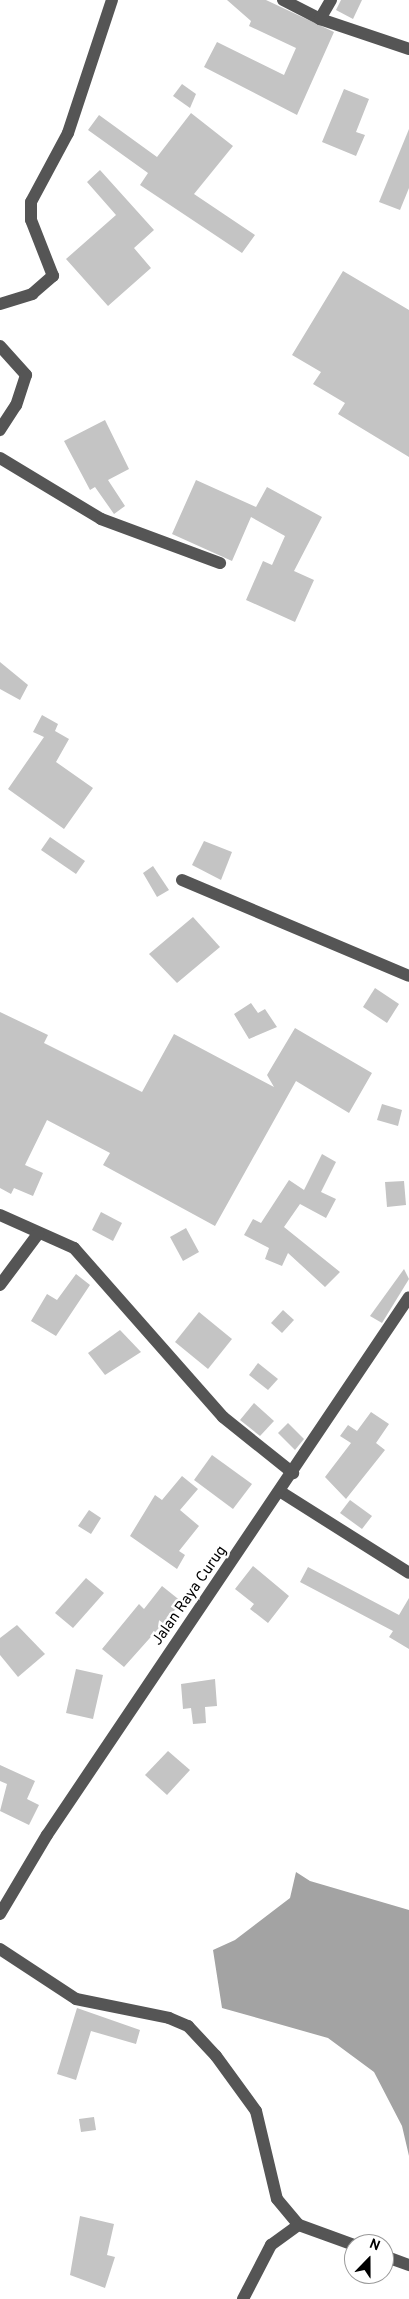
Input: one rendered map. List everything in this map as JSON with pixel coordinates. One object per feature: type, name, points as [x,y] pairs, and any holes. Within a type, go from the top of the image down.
[{"type":"street","points":[[0,304],[32,294],[53,276],[31,220],[31,202],[68,133],[112,0]]},
{"type":"street","points":[[284,0],[320,19],[409,49]]},
{"type":"street","points":[[320,19],[331,0]]},
{"type":"street","points":[[0,346],[26,375],[26,382],[0,430]]},
{"type":"street","points":[[0,458],[102,519],[220,563]]},
{"type":"street","points":[[182,880],[409,976]]},
{"type":"street","points":[[0,1215],[38,1234],[74,1248],[223,1417],[293,1473]]},
{"type":"street","points":[[0,1285],[38,1234]]},
{"type":"street","name":"Jalan Raya Curug","points":[[0,1914],[47,1835],[281,1492],[339,1395],[409,1297]]},
{"type":"street","points":[[281,1492],[409,1573]]},
{"type":"street","points":[[0,1949],[76,1999],[169,2018],[188,2026],[216,2056],[256,2111],[270,2182],[299,2225],[344,2241]]},
{"type":"street","points":[[242,2299],[271,2245],[299,2225]]},
{"type":"street","points":[[394,2260],[409,2265]]},
{"type":"shaded area","points":[[296,1872],[310,1881],[409,1910],[409,2156],[402,2126],[374,2072],[328,2038],[222,2008],[213,1950],[235,1940],[290,1898]]},
{"type":"building","points":[[227,0],[266,0],[334,32],[297,115],[204,67],[217,42],[284,75],[296,48],[249,26],[251,21]]},
{"type":"building","points":[[341,0],[362,0],[353,19],[336,10]]},
{"type":"building","points":[[182,84],[196,94],[190,108],[173,96]]},
{"type":"building","points":[[344,89],[369,99],[356,132],[365,135],[356,156],[322,142]]},
{"type":"building","points":[[191,113],[233,146],[194,194],[255,235],[242,253],[140,185],[148,173],[88,130],[99,115],[157,157]]},
{"type":"building","points":[[409,129],[409,188],[400,210],[379,202]]},
{"type":"building","points":[[100,170],[154,230],[134,248],[151,268],[108,306],[66,259],[116,215],[87,182]]},
{"type":"building","points":[[343,271],[409,310],[409,457],[338,414],[345,403],[313,384],[321,372],[292,355]]},
{"type":"building","points":[[105,420],[129,469],[108,480],[125,506],[114,514],[95,487],[90,490],[64,441]]},
{"type":"building","points":[[196,480],[256,507],[267,487],[322,517],[294,571],[314,580],[295,622],[246,600],[263,561],[272,565],[285,536],[251,517],[232,561],[172,534]]},
{"type":"building","points":[[0,662],[28,685],[20,700],[0,689]]},
{"type":"building","points":[[42,715],[58,724],[55,731],[69,739],[56,762],[93,788],[64,829],[8,789],[44,737],[33,732]]},
{"type":"building","points":[[50,837],[85,861],[76,874],[41,850]]},
{"type":"building","points":[[204,841],[232,852],[221,880],[192,865]]},
{"type":"building","points":[[153,866],[169,890],[157,897],[143,873]]},
{"type":"building","points":[[193,917],[220,947],[177,983],[149,954]]},
{"type":"building","points":[[375,988],[399,1004],[387,1023],[363,1007]]},
{"type":"building","points":[[251,1003],[258,1013],[265,1009],[277,1027],[249,1039],[234,1014]]},
{"type":"building","points":[[0,1012],[48,1035],[44,1043],[142,1092],[174,1034],[274,1087],[267,1075],[295,1028],[372,1073],[349,1113],[296,1081],[215,1226],[103,1165],[110,1153],[47,1120],[25,1165],[43,1173],[33,1196],[14,1188],[11,1194],[0,1188]]},
{"type":"building","points":[[382,1104],[402,1110],[398,1126],[377,1120]]},
{"type":"building","points":[[322,1154],[336,1162],[321,1192],[336,1199],[326,1218],[300,1204],[284,1227],[340,1272],[325,1287],[288,1253],[282,1266],[265,1259],[269,1248],[244,1235],[253,1219],[261,1223],[289,1180],[304,1190]]},
{"type":"building","points":[[404,1181],[406,1205],[387,1207],[385,1182]]},
{"type":"building","points":[[101,1212],[122,1223],[113,1241],[92,1230]]},
{"type":"building","points":[[186,1228],[199,1252],[183,1261],[170,1237]]},
{"type":"building","points":[[404,1269],[409,1279],[382,1323],[370,1316]]},
{"type":"building","points":[[76,1274],[90,1285],[56,1336],[31,1321],[47,1294],[57,1300]]},
{"type":"building","points":[[283,1310],[294,1320],[282,1333],[271,1323]]},
{"type":"building","points":[[199,1312],[232,1339],[208,1369],[175,1342]]},
{"type":"building","points":[[120,1330],[141,1352],[105,1375],[88,1353]]},
{"type":"building","points":[[258,1363],[278,1379],[268,1390],[249,1375]]},
{"type":"building","points":[[254,1403],[274,1421],[260,1436],[240,1420]]},
{"type":"building","points":[[371,1412],[389,1424],[376,1443],[385,1450],[346,1499],[325,1477],[351,1443],[340,1436],[348,1425],[357,1431]]},
{"type":"building","points":[[288,1423],[304,1439],[295,1450],[278,1433]]},
{"type":"building","points":[[212,1455],[252,1484],[233,1509],[194,1480]]},
{"type":"building","points":[[182,1476],[198,1489],[180,1510],[199,1526],[179,1551],[185,1555],[177,1569],[130,1536],[155,1495],[162,1500]]},
{"type":"building","points":[[350,1500],[372,1516],[362,1529],[340,1513]]},
{"type":"building","points":[[89,1510],[101,1518],[91,1534],[78,1526]]},
{"type":"building","points":[[253,1566],[289,1596],[268,1623],[250,1609],[254,1604],[235,1589]]},
{"type":"building","points":[[308,1567],[399,1615],[409,1598],[409,1649],[389,1637],[393,1631],[300,1582]]},
{"type":"building","points":[[86,1578],[104,1593],[73,1628],[55,1613]]},
{"type":"building","points":[[162,1586],[182,1602],[124,1667],[102,1649],[139,1604],[144,1609]]},
{"type":"building","points":[[17,1625],[45,1654],[18,1677],[0,1655],[0,1638]]},
{"type":"building","points":[[76,1669],[103,1675],[93,1719],[66,1713]]},
{"type":"building","points":[[215,1679],[217,1706],[205,1707],[206,1723],[193,1724],[191,1708],[183,1709],[181,1684]]},
{"type":"building","points":[[168,1751],[190,1770],[167,1795],[145,1775]]},
{"type":"building","points":[[0,1765],[35,1781],[27,1799],[39,1805],[29,1825],[0,1811],[7,1784],[0,1781]]},
{"type":"building","points":[[77,2008],[140,2030],[136,2044],[91,2031],[76,2080],[57,2074]]},
{"type":"building","points":[[94,2117],[96,2130],[81,2132],[79,2119]]},
{"type":"building","points":[[80,2216],[114,2224],[107,2255],[115,2257],[105,2288],[70,2275]]}]
